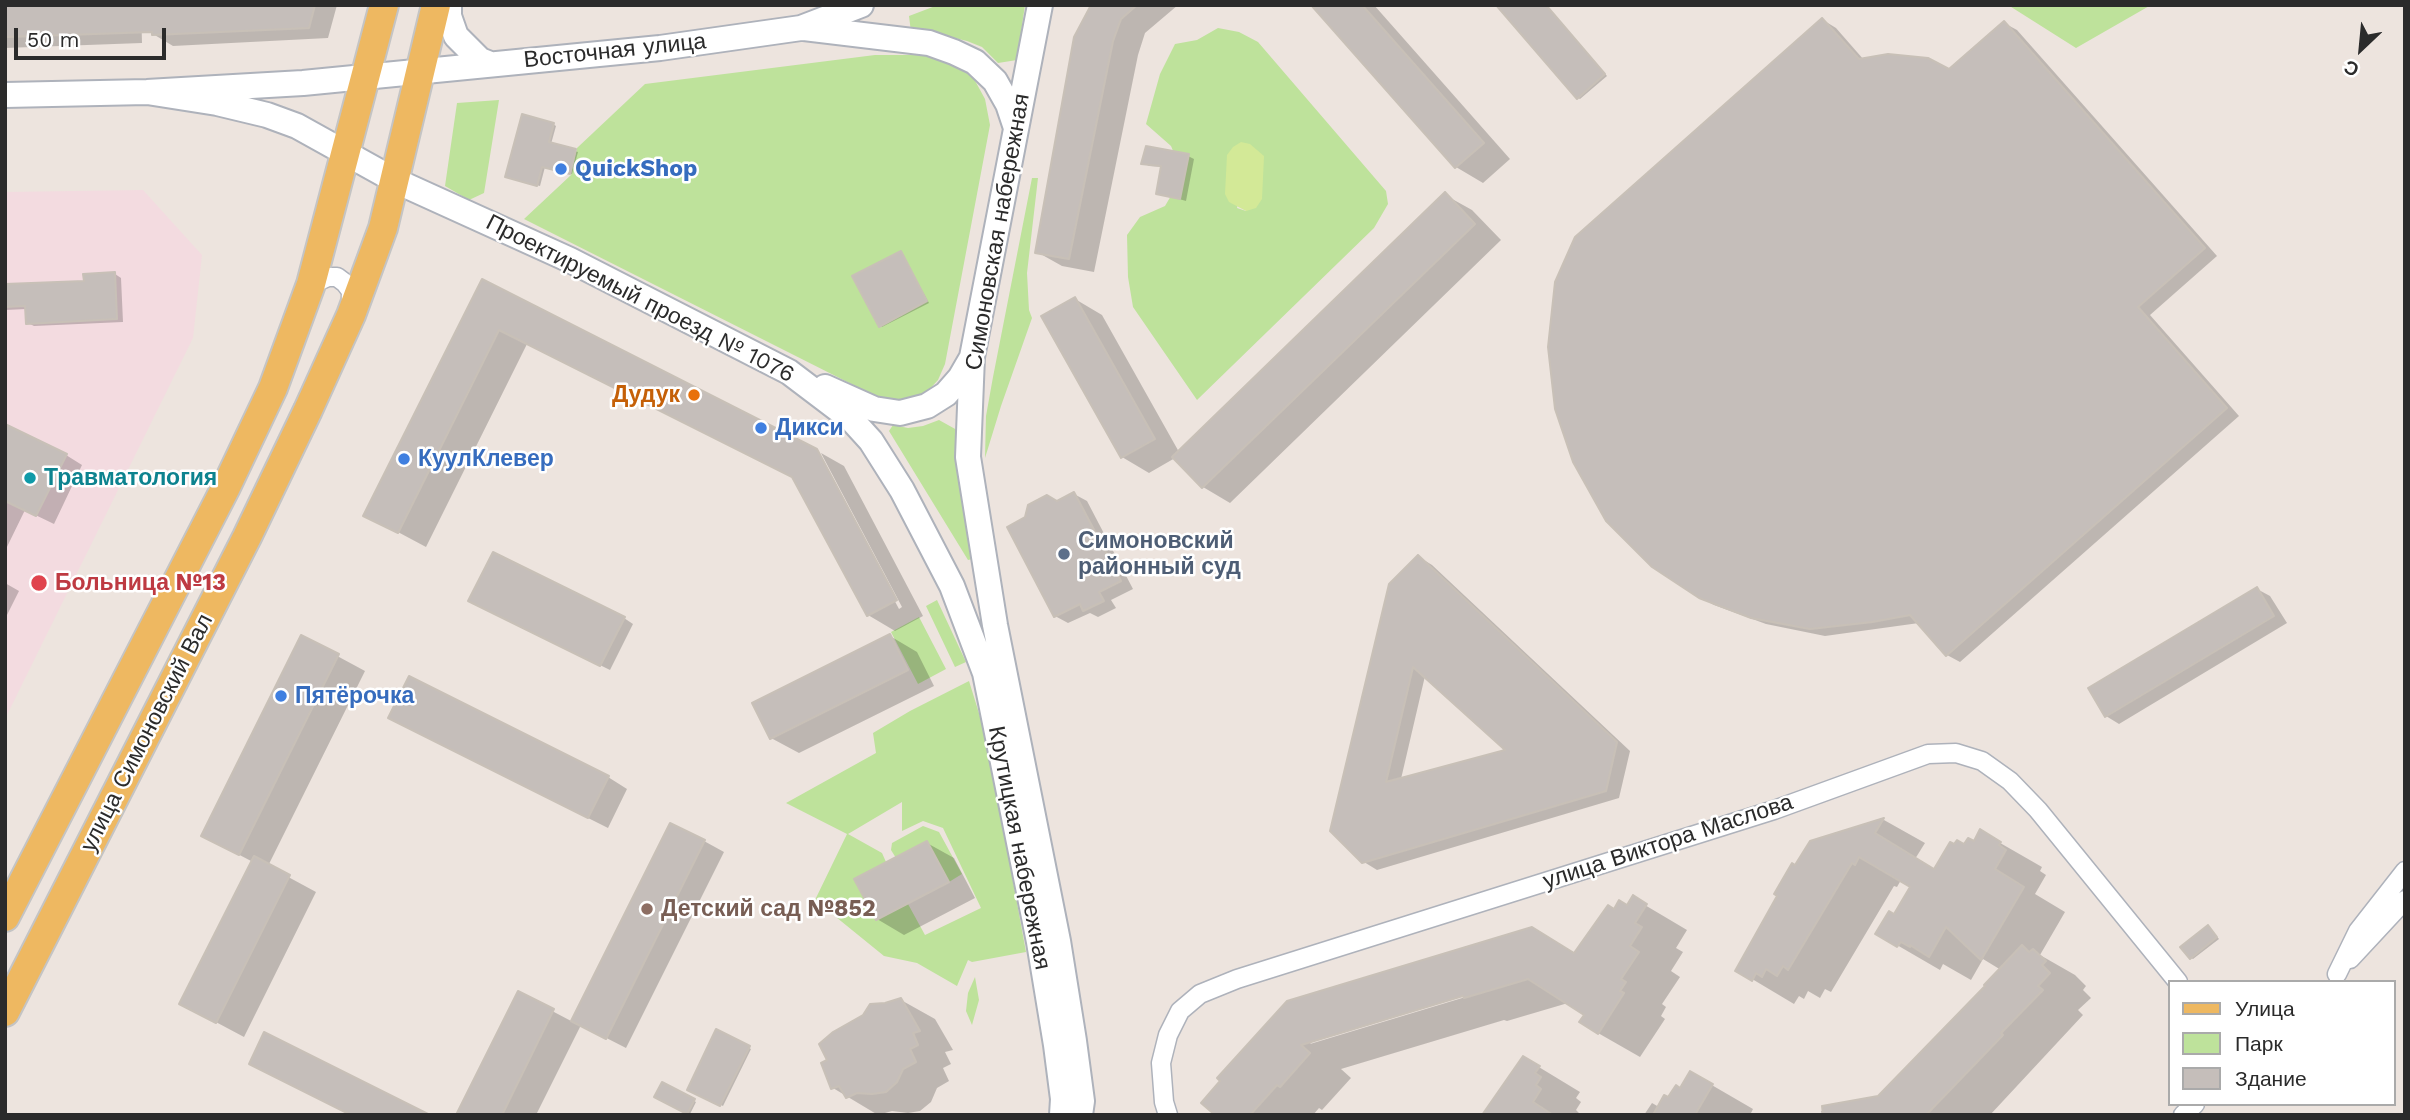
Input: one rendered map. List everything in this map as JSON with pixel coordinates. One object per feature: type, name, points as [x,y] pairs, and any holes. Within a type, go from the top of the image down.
[{"type":"main road","name":"улица Симоновский Вал","points":[[5,917],[226,487],[273,388],[306,296],[384,5]]},
{"type":"main road","name":"улица Симоновский Вал","points":[[5,1012],[247,537],[351,315],[383,228],[396,181],[436,5]]},
{"type":"main road","points":[[449,5],[449,16],[456,36],[480,60],[490,64]]},
{"type":"main road","name":"Восточная улица","points":[[147,92],[303,83],[660,48],[800,28],[860,5]]},
{"type":"main road","name":"Симоновская набережная","points":[[1003,667],[976,520],[968,457],[972,357],[1040,5]]},
{"type":"main road","points":[[800,28],[929,43],[954,52],[975,62],[995,81],[1008,104],[1016,128]]},
{"type":"main road","points":[[5,95],[147,92]]},
{"type":"main road","name":"Проектируемый проезд № 1076","points":[[147,92],[217,103],[267,115],[297,126],[396,181],[570,260],[789,372],[851,419],[870,441],[902,490],[952,586]]},
{"type":"main road","points":[[789,372],[874,409],[900,413],[927,406],[946,394],[960,378],[972,357]]},
{"type":"main road","name":"Крутицкая набережная","points":[[952,586],[985,673],[1039,942],[1056,1045],[1063,1099],[1062,1115]]},
{"type":"main road","name":"Крутицкая набережная","points":[[1003,667],[1058,942],[1082,1101],[1080,1115]]},
{"type":"street","points":[[306,296],[319,281],[337,277],[351,292],[351,315]]},
{"type":"street","name":"улица Виктора Маслова","points":[[1168,1115],[1164,1102],[1161,1063],[1168,1035],[1180,1011],[1200,994],[1237,979],[1774,810],[1928,754],[1956,753],[1982,761],[2010,781],[2038,810],[2176,980]]},
{"type":"street","points":[[2333,978],[2358,931],[2405,871]]},
{"type":"street","points":[[2333,978],[2405,900]]},
{"type":"shaded area","name":"Больница №13","points":[[143,190],[202,255],[193,338],[5,719],[5,192]]},
{"type":"green space","points":[[938,5],[1025,5],[1017,60],[998,63],[982,47],[967,41],[911,32],[909,16]]},
{"type":"green space","points":[[2008,5],[2151,5],[2076,48]]},
{"type":"green space","points":[[1218,28],[1239,32],[1258,42],[1386,191],[1388,204],[1374,228],[1197,400],[1133,307],[1128,277],[1127,235],[1140,217],[1165,206],[1182,172],[1171,146],[1146,124],[1160,74],[1175,44],[1197,40]],"holes":[[[1250,144],[1246,211],[1237,208]]]},
{"type":"green space","points":[[875,55],[930,55],[953,64],[973,77],[985,99],[990,125],[945,364],[938,380],[926,393],[910,401],[891,404],[524,219],[571,175],[577,148],[645,84]]},
{"type":"green space","points":[[499,100],[484,193],[469,200],[445,186],[457,103]]},
{"type":"green space","points":[[1241,142],[1250,144],[1264,156],[1262,199],[1256,208],[1246,211],[1229,202],[1225,194],[1227,155]]},
{"type":"green space","points":[[1032,178],[1038,178],[1027,273],[1032,318],[985,458],[986,416]]},
{"type":"green space","points":[[939,420],[957,430],[958,468],[977,558],[968,560],[889,431],[893,425],[908,428]]},
{"type":"green space","points":[[937,600],[966,662],[955,667],[926,606]]},
{"type":"green space","points":[[919,617],[946,669],[918,684],[891,632]]},
{"type":"green space","points":[[969,681],[987,739],[1026,952],[972,962],[968,960],[957,986],[917,963],[884,956],[815,900],[847,834],[786,803],[876,753],[873,733]],"holes":[[[902,802],[902,831],[923,821],[943,828],[981,908],[925,935],[908,904],[876,920],[854,879],[886,862],[882,853],[848,834]]]},
{"type":"green space","points":[[923,826],[939,832],[962,874],[949,882],[927,841],[896,858],[891,850],[892,843]]},
{"type":"green space","points":[[975,977],[979,1000],[972,1025],[966,1011],[968,993]]},
{"type":"building","points":[[5,5],[315,5],[309,28],[152,35],[152,32],[5,37]]},
{"type":"building","points":[[1091,5],[1137,5],[1121,19],[1113,41],[1069,259],[1035,253],[1074,37]]},
{"type":"building","points":[[1311,5],[1362,5],[1484,143],[1455,168]]},
{"type":"building","points":[[1496,5],[1546,5],[1605,74],[1577,99]]},
{"type":"building","points":[[1822,18],[1859,59],[1888,54],[1928,58],[1949,69],[2004,21],[2205,248],[2138,307],[2227,408],[1946,656],[1910,615],[1810,629],[1751,618],[1699,598],[1652,567],[1606,521],[1573,462],[1555,409],[1548,347],[1555,282],[1575,237]]},
{"type":"building","points":[[522,114],[554,123],[549,142],[576,149],[570,174],[542,167],[537,186],[505,177]]},
{"type":"building","points":[[1146,146],[1189,154],[1180,199],[1156,194],[1161,166],[1141,164]]},
{"type":"building","points":[[1445,192],[1475,224],[1202,488],[1172,457]]},
{"type":"building","points":[[901,251],[927,301],[879,327],[852,276]]},
{"type":"building","points":[[115,272],[117,319],[26,324],[25,306],[5,307],[5,284],[84,281],[83,274]]},
{"type":"building","points":[[482,279],[817,449],[897,600],[867,616],[792,477],[499,330],[398,533],[363,516]]},
{"type":"building","points":[[1075,297],[1155,439],[1121,458],[1041,316]]},
{"type":"building","name":"Травматология","points":[[5,424],[67,454],[36,516],[5,501]]},
{"type":"building","name":"Симоновский районный суд","points":[[1074,492],[1121,581],[1099,592],[1104,601],[1083,611],[1080,604],[1054,617],[1007,527],[1025,517],[1028,505],[1047,495],[1057,501]]},
{"type":"building","points":[[493,552],[625,617],[600,666],[468,601]]},
{"type":"building","points":[[1418,555],[1617,742],[1606,791],[1362,863],[1330,831],[1389,584]],"holes":[[[1413,667],[1505,750],[1386,782]]]},
{"type":"building","points":[[2257,587],[2274,616],[2105,717],[2088,688]]},
{"type":"building","points":[[890,634],[908,670],[770,739],[752,703]]},
{"type":"building","points":[[301,635],[339,654],[239,855],[201,836]]},
{"type":"building","points":[[409,676],[609,776],[588,818],[388,718]]},
{"type":"building","points":[[1884,818],[1875,833],[1934,869],[1950,842],[1954,844],[1957,840],[1964,844],[1968,838],[1974,841],[1980,829],[2001,842],[1999,845],[2006,850],[1995,869],[2024,887],[1981,960],[1946,927],[1929,957],[1910,945],[1901,942],[1897,947],[1875,934],[1889,911],[1894,914],[1910,887],[1859,857],[1855,865],[1852,863],[1788,970],[1783,966],[1777,976],[1766,969],[1762,977],[1756,973],[1752,981],[1735,971],[1777,896],[1774,894],[1792,863],[1795,865],[1810,841]]},
{"type":"building","points":[[670,823],[705,840],[606,1039],[571,1021]]},
{"type":"building","points":[[927,841],[949,882],[876,920],[854,879]]},
{"type":"building","points":[[254,856],[290,875],[216,1023],[179,1004]]},
{"type":"building","points":[[1633,895],[1647,904],[1635,923],[1642,927],[1630,946],[1639,952],[1621,979],[1626,982],[1620,991],[1624,993],[1598,1034],[1579,1022],[1584,1015],[1528,979],[1301,1045],[1310,1053],[1250,1115],[1215,1115],[1201,1103],[1220,1081],[1217,1078],[1287,1001],[1532,927],[1574,953],[1608,905],[1614,909],[1619,900],[1627,905]]},
{"type":"building","points":[[2208,925],[2217,937],[2190,959],[2180,947]]},
{"type":"building","points":[[2022,945],[2029,952],[2033,949],[2046,961],[2042,965],[2050,973],[2038,986],[2043,990],[1926,1115],[1823,1115],[1822,1106],[1878,1096]]},
{"type":"building","points":[[518,991],[554,1009],[502,1115],[456,1115]]},
{"type":"building","points":[[901,998],[920,1031],[913,1033],[918,1045],[910,1049],[916,1062],[903,1069],[897,1082],[886,1092],[857,1093],[846,1098],[839,1086],[831,1089],[821,1063],[827,1060],[819,1044],[833,1032],[863,1015],[870,1004]]},
{"type":"building","points":[[716,1029],[750,1046],[720,1106],[687,1090]]},
{"type":"building","points":[[264,1032],[430,1115],[351,1115],[249,1064]]},
{"type":"building","points":[[1523,1056],[1540,1066],[1535,1073],[1541,1077],[1536,1085],[1541,1089],[1533,1102],[1553,1115],[1482,1115]]},
{"type":"building","points":[[1690,1071],[1713,1084],[1696,1113],[1699,1115],[1653,1115],[1664,1095],[1668,1097],[1676,1085],[1680,1088]]},
{"type":"building","points":[[662,1082],[695,1099],[687,1114],[654,1097]]},
{"type":"place","name":"QuickShop","points":[[561,169]]},
{"type":"place","name":"Дудук","points":[[694,395]]},
{"type":"place","name":"Дикси","points":[[761,428]]},
{"type":"place","name":"КуулКлевер","points":[[404,459]]},
{"type":"place","name":"Травматология","points":[[30,478]]},
{"type":"place","name":"Симоновский районный суд","points":[[1064,554]]},
{"type":"place","name":"Больница №13","points":[[39,583]]},
{"type":"place","name":"Пятёрочка","points":[[281,696]]},
{"type":"place","name":"Детский сад №852","points":[[647,909]]}]
